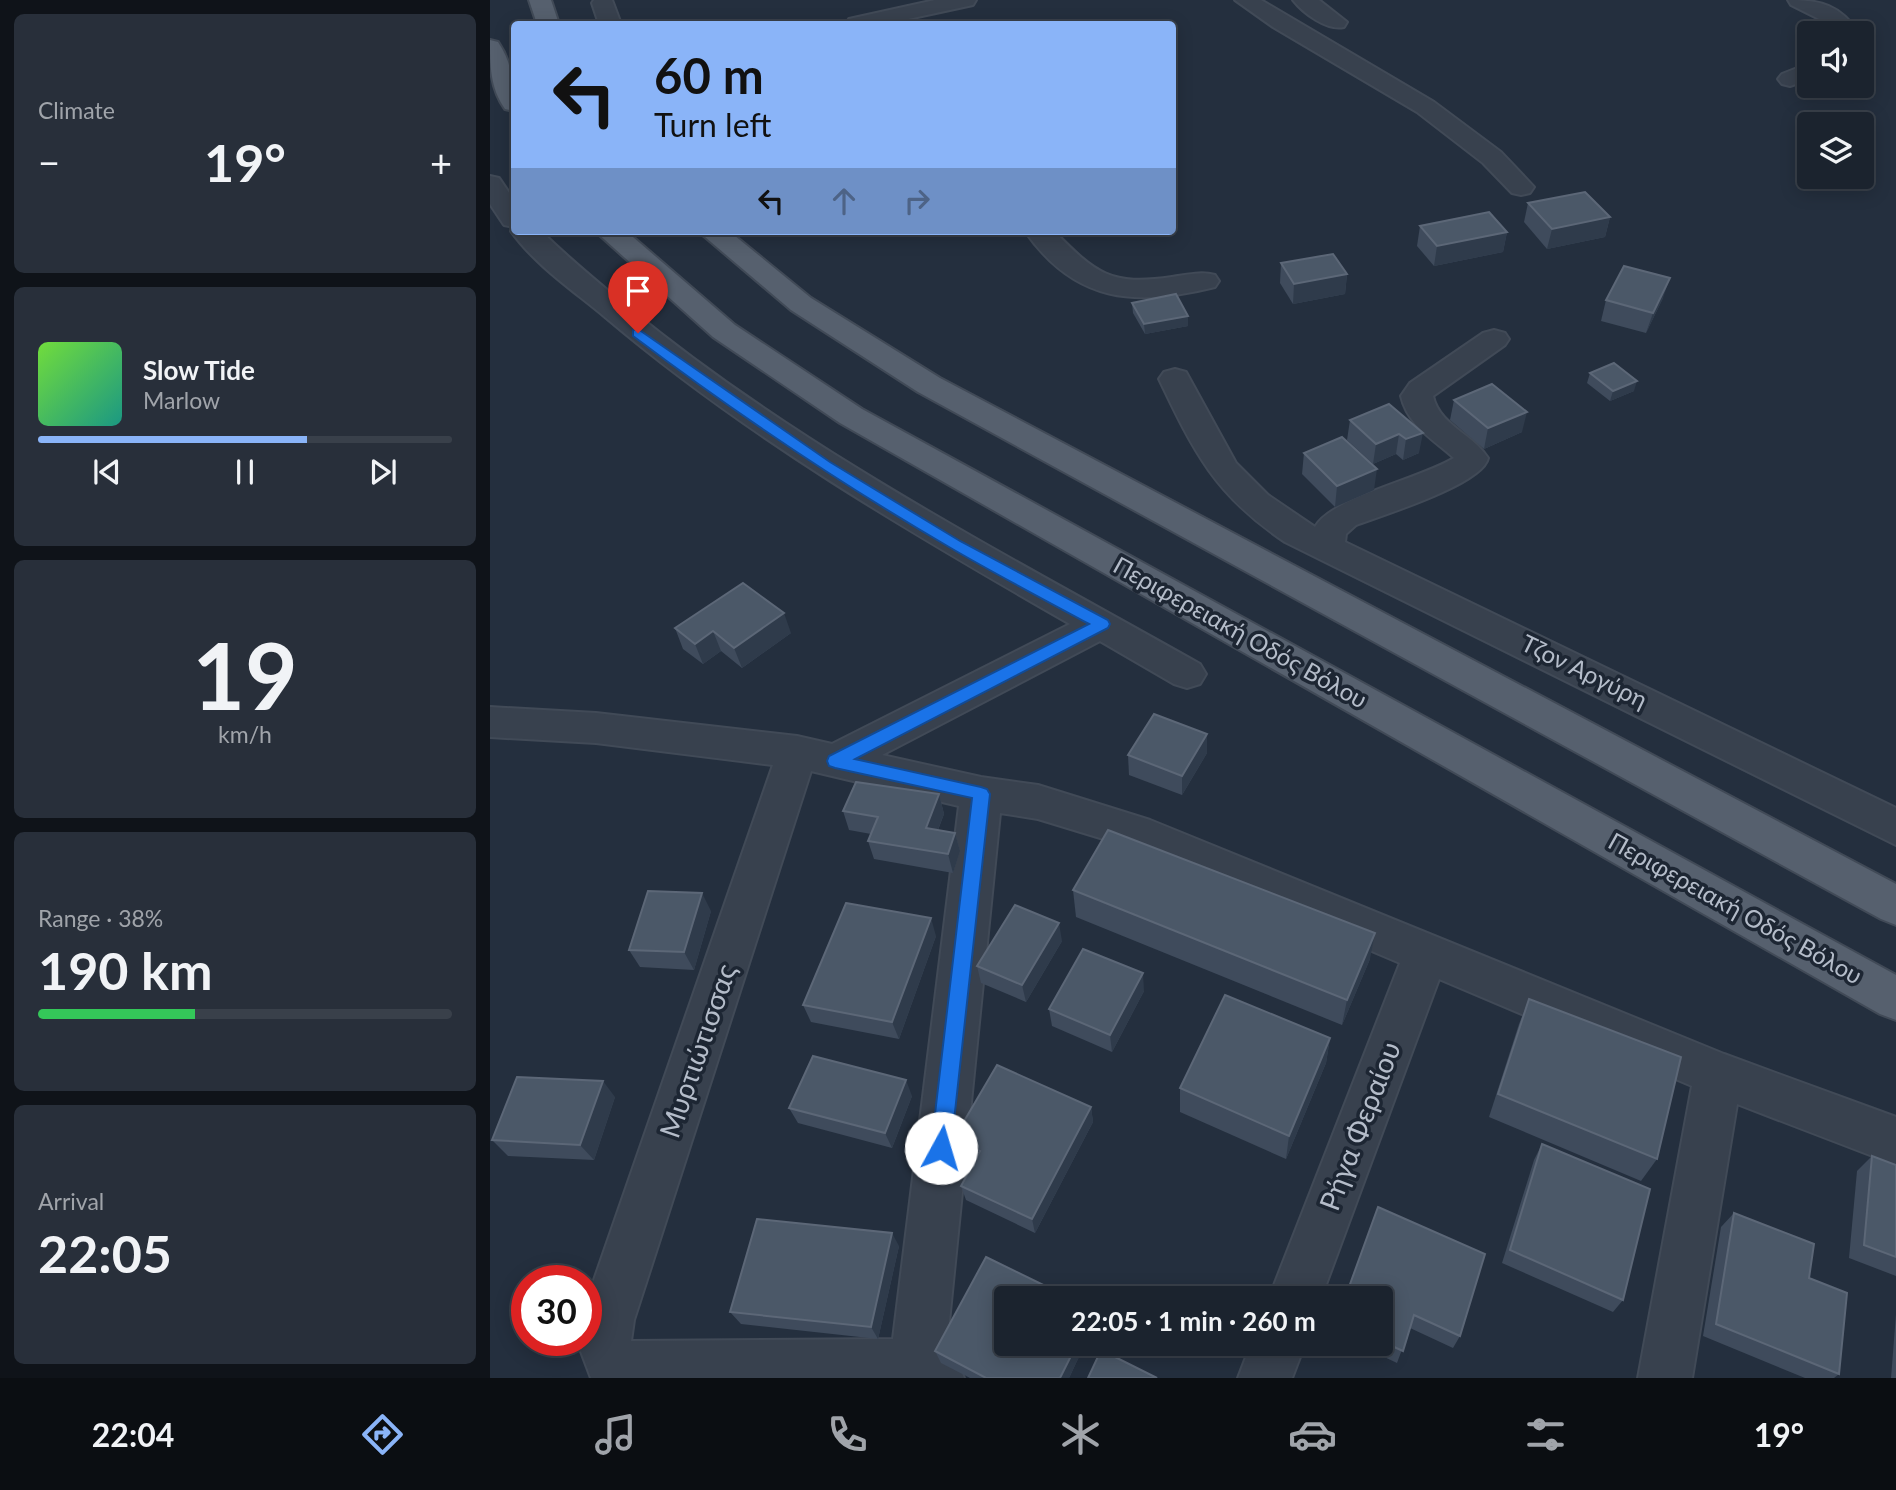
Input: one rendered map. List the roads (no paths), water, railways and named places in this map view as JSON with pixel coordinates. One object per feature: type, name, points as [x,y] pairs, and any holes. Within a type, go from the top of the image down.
[{"type":"main road","points":[[540,0],[547,21]]},
{"type":"main road","points":[[490,47],[511,97]]},
{"type":"main road","name":"Περιφερειακή Οδός Βόλου","points":[[614,235],[724,331],[850,416],[1896,999]]},
{"type":"main road","points":[[717,235],[801,304],[929,386],[1896,906]]},
{"type":"street","points":[[875,21],[965,0]]},
{"type":"street","points":[[1247,0],[1409,96],[1498,161],[1521,187]]},
{"type":"street","points":[[1304,0],[1336,22]]},
{"type":"street","points":[[1799,0],[1838,21]]},
{"type":"street","points":[[490,184],[511,215]]},
{"type":"street","points":[[530,235],[638,333],[779,434],[954,544],[1188,674]]},
{"type":"street","points":[[1043,235],[1068,261],[1093,280],[1112,289],[1139,291],[1205,281]]},
{"type":"street","points":[[1329,548],[1328,534],[1334,524],[1344,517],[1446,478],[1472,463],[1472,458],[1461,444],[1436,428],[1423,413],[1417,396],[1421,390],[1494,339]]},
{"type":"street","name":"Τζον Αργύρη","points":[[1175,379],[1209,446],[1232,480],[1272,516],[1297,533],[1896,828]]},
{"type":"street","points":[[816,757],[1102,624]]},
{"type":"street","points":[[490,722],[596,729],[816,757],[981,794],[1038,802],[1125,828],[1718,1074],[1896,1141]]},
{"type":"street","name":"Μυρτιώτισσας","points":[[816,757],[607,1320],[603,1335],[604,1350],[610,1361],[622,1368],[927,1372]]},
{"type":"street","points":[[927,1372],[981,794]]},
{"type":"street","name":"Ρήγα Φεραίου","points":[[1300,1286],[1426,954]]},
{"type":"street","points":[[1665,1378],[1718,1074]]},
{"type":"street","points":[[1265,1378],[1273,1356]]}]
